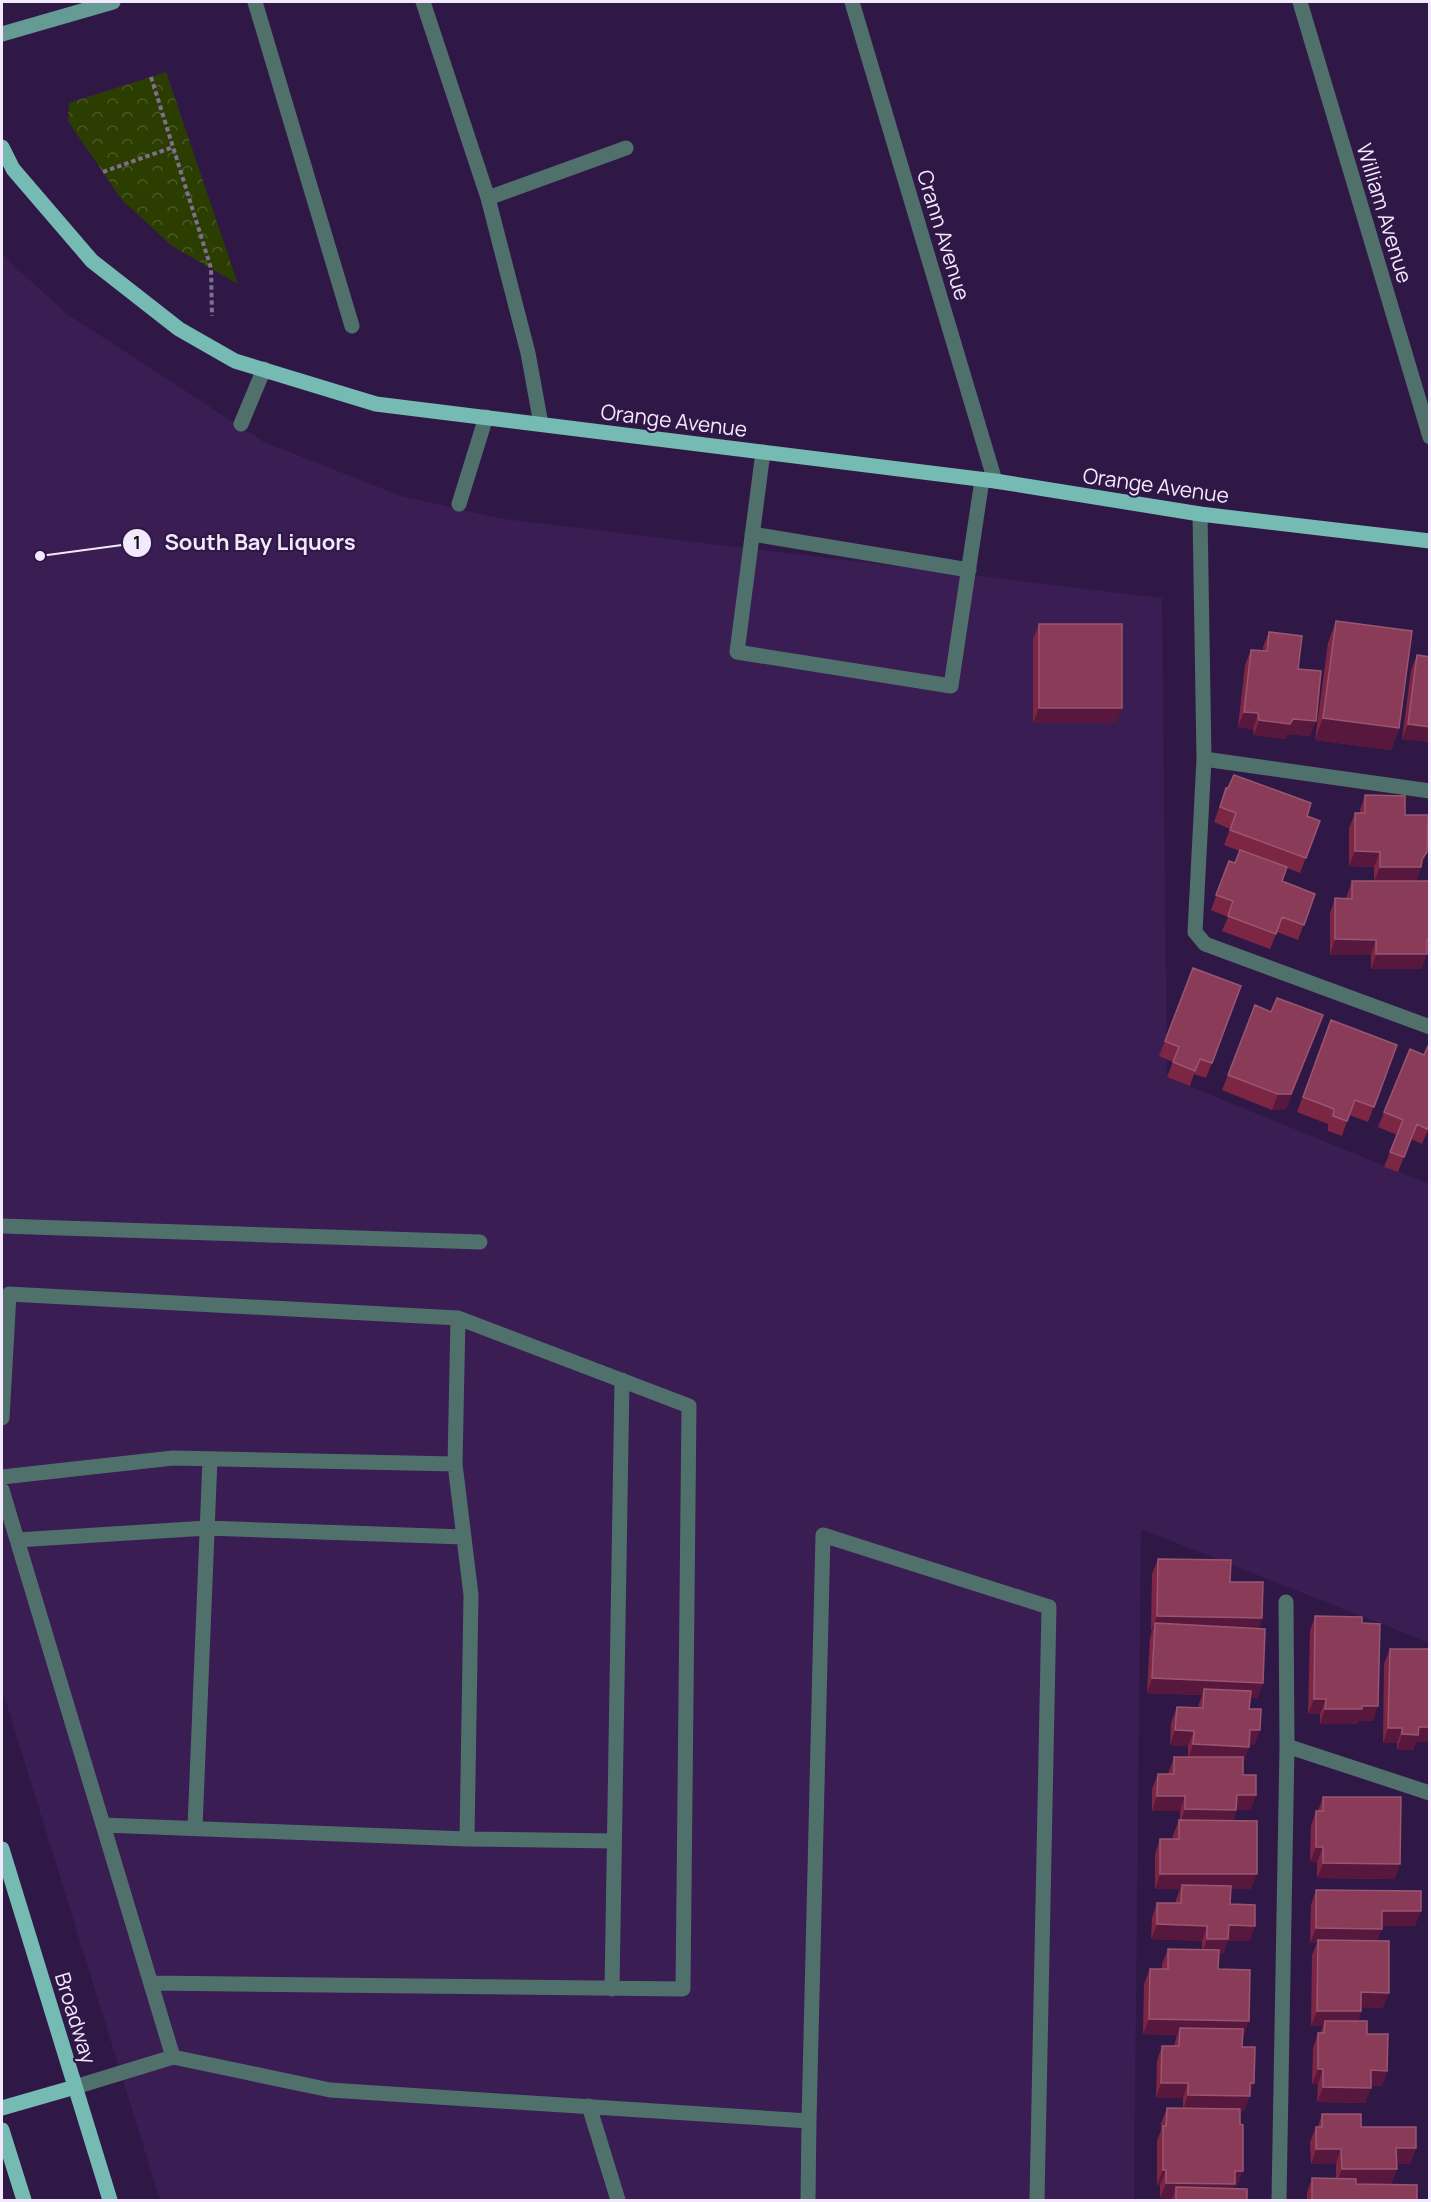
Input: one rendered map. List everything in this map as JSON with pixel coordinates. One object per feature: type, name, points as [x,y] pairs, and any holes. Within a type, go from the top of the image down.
[{"type":"main road","points":[[2,34],[114,2]]},
{"type":"main road","name":"Orange Avenue","points":[[2,147],[13,169],[92,261],[179,329],[235,361],[376,404],[989,481],[1200,514],[1430,541]]},
{"type":"main road","name":"Broadway","points":[[2,1849],[110,2200]]},
{"type":"main road","points":[[2,2108],[75,2086]]},
{"type":"main road","points":[[2,2130],[24,2200]]},
{"type":"street","points":[[255,2],[352,326]]},
{"type":"street","points":[[423,2],[488,198],[528,353],[541,424]]},
{"type":"street","name":"Crann Avenue","points":[[852,2],[989,481]]},
{"type":"street","name":"William Avenue","points":[[1300,2],[1430,437]]},
{"type":"street","points":[[488,198],[626,148]]},
{"type":"street","points":[[241,424],[264,369]]},
{"type":"street","points":[[459,504],[486,417]]},
{"type":"street","points":[[763,452],[737,652],[951,686],[969,570],[989,481]]},
{"type":"street","points":[[1200,514],[1204,759],[1195,932],[1204,944],[1430,1027]]},
{"type":"street","points":[[752,534],[969,570]]},
{"type":"street","points":[[1204,759],[1429,791],[1430,803]]},
{"type":"street","points":[[2,1226],[480,1242]]},
{"type":"street","points":[[2,1418],[9,1294],[458,1317],[689,1406],[683,1989],[150,1983]]},
{"type":"street","points":[[458,1317],[455,1464],[471,1595],[467,1839]]},
{"type":"street","points":[[612,1989],[622,1380]]},
{"type":"street","points":[[2,1477],[173,1458],[455,1464]]},
{"type":"street","points":[[195,1828],[210,1459]]},
{"type":"street","points":[[2,1490],[173,2057]]},
{"type":"street","points":[[17,1540],[207,1528],[464,1537]]},
{"type":"street","points":[[808,2200],[823,1535],[1049,1607],[1037,2200]]},
{"type":"street","points":[[1279,2200],[1287,1746],[1286,1602]]},
{"type":"street","points":[[1287,1746],[1430,1793]]},
{"type":"street","points":[[103,1825],[467,1839],[614,1841]]},
{"type":"street","points":[[75,2086],[173,2057],[330,2090],[810,2121]]},
{"type":"street","points":[[590,2106],[618,2200]]},
{"type":"path","points":[[151,77],[211,268],[213,348]]},
{"type":"path","points":[[103,172],[173,147]]},
{"type":"shaded area","points":[[2,255],[67,314],[264,442],[401,496],[503,519],[1162,598],[1167,1077],[1429,1184],[1430,1643],[1141,1529],[1134,2200],[160,2200],[2,1689]]},
{"type":"green space","points":[[166,72],[238,284],[172,246],[122,200],[68,121],[69,103]]},
{"type":"building","points":[[1336,621],[1412,631],[1399,728],[1323,718]]},
{"type":"building","points":[[1039,624],[1122,624],[1122,708],[1039,708]]},
{"type":"building","points":[[1269,632],[1302,636],[1298,669],[1321,671],[1316,721],[1293,719],[1290,724],[1259,720],[1258,713],[1244,712],[1251,650],[1267,651]]},
{"type":"building","points":[[1417,655],[1430,657],[1430,727],[1408,724]]},
{"type":"building","points":[[1234,775],[1311,803],[1307,816],[1320,821],[1306,858],[1230,830],[1236,813],[1220,807],[1226,788]]},
{"type":"building","points":[[1365,795],[1405,796],[1405,815],[1428,815],[1427,852],[1422,859],[1421,867],[1380,867],[1380,852],[1355,851],[1355,813],[1365,813]]},
{"type":"building","points":[[1240,850],[1287,867],[1282,881],[1315,894],[1304,925],[1282,917],[1276,934],[1228,916],[1233,901],[1216,895],[1229,861],[1235,863]]},
{"type":"building","points":[[1352,881],[1430,881],[1430,939],[1427,939],[1427,954],[1376,954],[1376,940],[1335,939],[1335,898],[1352,899]]},
{"type":"building","points":[[1193,968],[1241,986],[1212,1063],[1200,1059],[1195,1071],[1173,1062],[1179,1047],[1165,1041]]},
{"type":"building","points":[[1277,998],[1323,1015],[1291,1094],[1278,1094],[1228,1075],[1255,1005],[1271,1012]]},
{"type":"building","points":[[1331,1020],[1397,1045],[1374,1107],[1355,1100],[1347,1121],[1333,1116],[1334,1109],[1303,1097]]},
{"type":"building","points":[[1430,1046],[1430,1124],[1427,1129],[1417,1124],[1404,1157],[1390,1152],[1403,1120],[1384,1112],[1410,1049],[1424,1055]]},
{"type":"building","points":[[1158,1559],[1231,1560],[1230,1582],[1263,1582],[1262,1618],[1157,1616]]},
{"type":"building","points":[[1315,1616],[1362,1617],[1362,1623],[1380,1624],[1378,1706],[1362,1706],[1362,1709],[1325,1709],[1326,1699],[1314,1699]]},
{"type":"building","points":[[1155,1623],[1265,1629],[1263,1683],[1152,1678]]},
{"type":"building","points":[[1390,1649],[1430,1649],[1430,1727],[1419,1727],[1418,1735],[1402,1734],[1402,1728],[1388,1728]]},
{"type":"building","points":[[1204,1689],[1251,1691],[1249,1709],[1261,1709],[1260,1730],[1250,1730],[1249,1747],[1193,1744],[1194,1731],[1175,1730],[1177,1707],[1203,1708]]},
{"type":"building","points":[[1174,1757],[1243,1757],[1243,1775],[1256,1775],[1256,1795],[1237,1795],[1236,1810],[1185,1809],[1185,1796],[1157,1796],[1158,1774],[1174,1774]]},
{"type":"building","points":[[1323,1797],[1401,1797],[1400,1864],[1323,1863],[1323,1847],[1316,1847],[1316,1811],[1323,1811]]},
{"type":"building","points":[[1179,1820],[1257,1821],[1257,1874],[1160,1874],[1160,1839],[1179,1839]]},
{"type":"building","points":[[1182,1885],[1231,1886],[1230,1904],[1255,1905],[1255,1926],[1229,1925],[1228,1939],[1207,1939],[1207,1926],[1157,1924],[1157,1903],[1181,1903]]},
{"type":"building","points":[[1316,1890],[1421,1891],[1421,1911],[1382,1911],[1382,1929],[1316,1928]]},
{"type":"building","points":[[1318,1940],[1389,1941],[1389,1993],[1361,1992],[1361,2011],[1317,2011]]},
{"type":"building","points":[[1168,1949],[1219,1950],[1218,1969],[1250,1970],[1249,2021],[1149,2019],[1150,1969],[1168,1969]]},
{"type":"building","points":[[1325,2021],[1367,2021],[1367,2034],[1388,2034],[1387,2071],[1371,2070],[1371,2088],[1323,2087],[1323,2069],[1318,2069],[1318,2033],[1324,2033]]},
{"type":"building","points":[[1180,2028],[1243,2029],[1242,2047],[1255,2047],[1254,2083],[1250,2083],[1250,2096],[1188,2095],[1188,2083],[1161,2083],[1162,2046],[1179,2046]]},
{"type":"building","points":[[1167,2108],[1240,2109],[1240,2124],[1243,2125],[1243,2171],[1235,2171],[1235,2184],[1166,2183],[1166,2170],[1163,2170],[1163,2126],[1166,2126]]},
{"type":"building","points":[[1322,2114],[1361,2114],[1361,2127],[1416,2127],[1416,2148],[1396,2148],[1397,2169],[1342,2169],[1341,2149],[1316,2149],[1316,2127],[1322,2127]]},
{"type":"building","points":[[1312,2178],[1356,2179],[1356,2184],[1417,2185],[1417,2200],[1312,2200]]},
{"type":"building","points":[[1176,2187],[1247,2189],[1247,2200],[1176,2200]]},
{"type":"place","name":"South Bay Liquors","points":[[40,556]]}]
